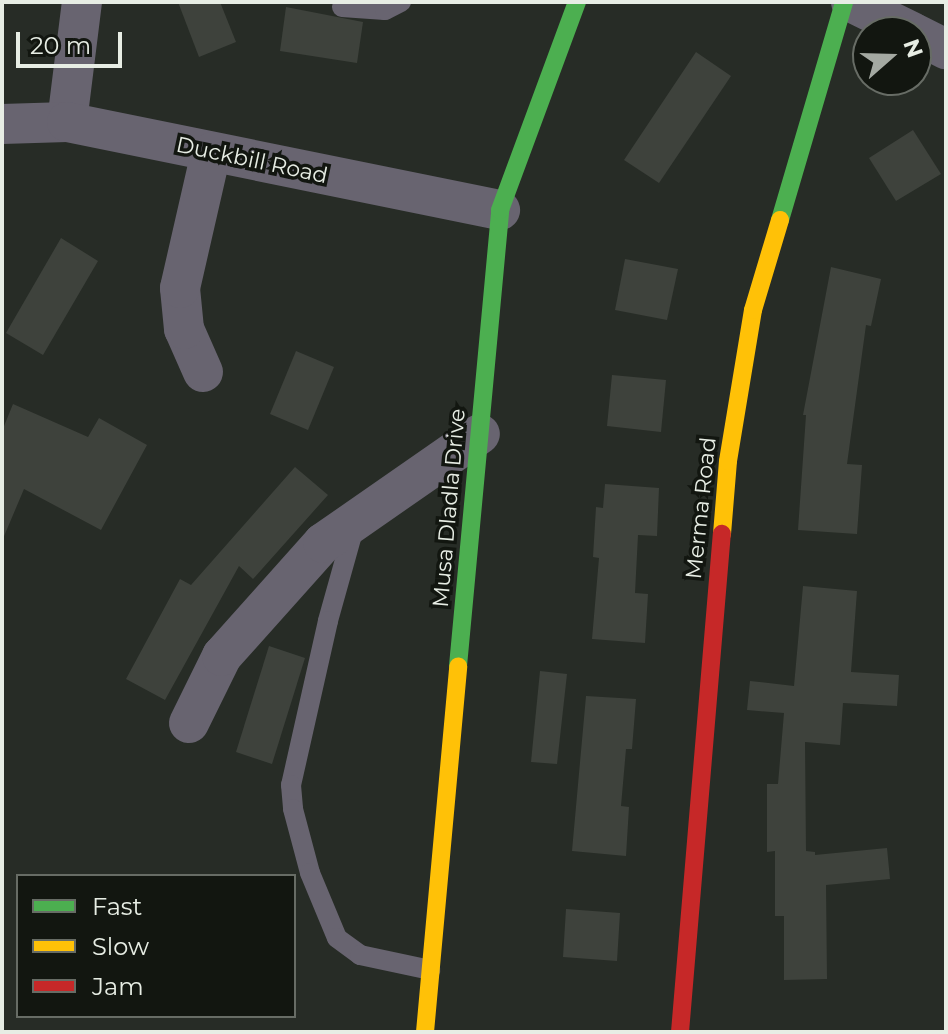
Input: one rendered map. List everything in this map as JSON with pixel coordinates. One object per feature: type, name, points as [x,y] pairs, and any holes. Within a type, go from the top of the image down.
[{"type":"street","points":[[67,122],[82,2]]},
{"type":"street","name":"Musa Dladla Drive","points":[[425,1032],[500,210],[577,2]]},
{"type":"street","name":"Merma Road","points":[[680,1032],[730,446],[753,310],[844,2]]},
{"type":"street","points":[[851,2],[879,16]]},
{"type":"street","name":"Duckbill Road","points":[[2,124],[67,122],[500,210]]},
{"type":"street","points":[[203,372],[184,329],[180,288],[211,153]]},
{"type":"street","points":[[189,723],[222,656],[323,543],[480,434]]},
{"type":"lane","points":[[342,7],[385,10],[401,2]]},
{"type":"lane","points":[[356,520],[328,621],[291,785],[293,809],[310,873],[337,938],[360,955],[430,970]]},
{"type":"building","points":[[178,2],[220,2],[236,42],[199,57]]},
{"type":"building","points":[[286,7],[363,22],[357,63],[280,51]]},
{"type":"building","points":[[696,52],[731,76],[659,183],[624,160]]},
{"type":"building","points":[[913,130],[941,174],[896,201],[869,158]]},
{"type":"building","points":[[61,238],[98,261],[43,355],[6,333]]},
{"type":"building","points":[[625,259],[678,269],[667,320],[615,310]]},
{"type":"building","points":[[831,267],[881,279],[871,326],[866,325],[847,464],[862,465],[857,534],[798,530],[806,415],[803,415]]},
{"type":"building","points":[[296,351],[334,367],[308,430],[270,414]]},
{"type":"building","points":[[612,375],[666,380],[661,432],[607,426]]},
{"type":"building","points":[[13,404],[88,437],[99,418],[147,445],[101,530],[24,489],[2,541],[2,431]]},
{"type":"building","points":[[295,467],[328,495],[253,579],[239,566],[165,700],[126,679],[180,579],[191,585]]},
{"type":"building","points":[[605,484],[659,488],[657,536],[638,535],[635,593],[648,594],[645,643],[592,639],[599,558],[593,557],[596,507],[603,508]]},
{"type":"building","points":[[803,586],[857,591],[851,672],[899,675],[897,706],[843,703],[840,745],[805,742],[806,851],[815,852],[815,855],[887,848],[890,879],[826,885],[827,979],[784,980],[784,916],[775,916],[775,851],[767,852],[767,784],[778,784],[784,713],[747,710],[750,681],[794,686]]},
{"type":"building","points":[[269,646],[305,658],[272,764],[236,752]]},
{"type":"building","points":[[540,671],[567,674],[557,764],[531,762]]},
{"type":"building","points":[[586,696],[636,699],[632,749],[626,749],[621,806],[629,807],[626,856],[572,851]]},
{"type":"building","points":[[566,909],[620,913],[617,961],[563,957]]},
{"type":"traffic: fast","points":[[458,666],[500,210],[577,2]]},
{"type":"traffic: fast","points":[[780,220],[844,2]]},
{"type":"traffic: slow","points":[[722,534],[728,461],[753,310],[780,220]]},
{"type":"traffic: slow","points":[[425,1032],[458,666]]},
{"type":"traffic: jam","points":[[680,1032],[722,534]]}]
